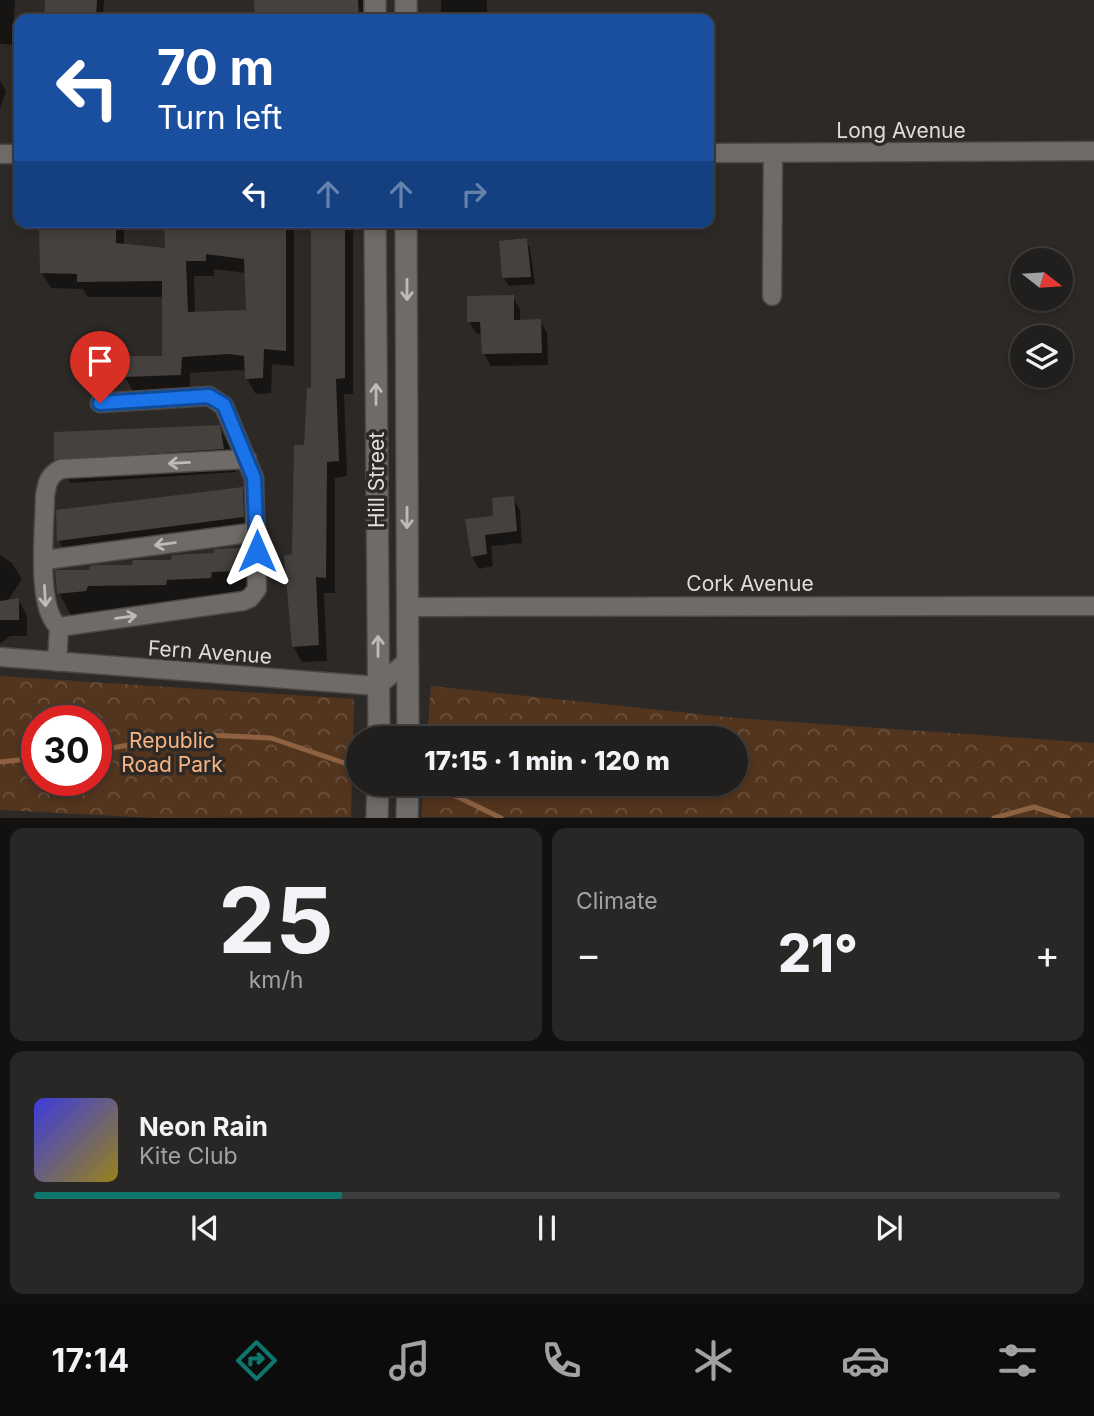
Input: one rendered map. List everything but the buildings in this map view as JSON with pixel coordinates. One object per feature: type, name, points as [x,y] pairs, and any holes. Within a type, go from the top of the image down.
[{"type":"main road","name":"Hill Street","points":[[375,228],[379,726]]},
{"type":"main road","name":"Hill Street","points":[[406,228],[408,726]]},
{"type":"main road","points":[[377,816],[378,796]]},
{"type":"main road","points":[[407,817],[408,796]]},
{"type":"street","name":"Long Avenue","points":[[714,152],[1094,151]]},
{"type":"street","points":[[772,296],[773,153]]},
{"type":"street","points":[[100,403],[209,396],[217,398],[224,405],[247,459],[256,490],[257,589],[250,598],[59,627],[53,622],[45,601],[45,496],[47,482],[53,473],[61,469],[247,459]]},
{"type":"street","points":[[45,560],[257,532]]},
{"type":"street","name":"Cork Avenue","points":[[407,607],[993,612],[1094,606]]},
{"type":"street","points":[[57,662],[59,627]]},
{"type":"street","name":"Fern Avenue","points":[[0,657],[378,685]]},
{"type":"street","points":[[378,685],[407,660]]},
{"type":"green space","name":"Republic Road Park","points":[[0,676],[354,699],[353,726],[346,726],[346,796],[352,796],[351,817],[155,818],[0,810]]},
{"type":"green space","points":[[431,686],[736,718],[1094,743],[1094,817],[421,817],[423,796],[748,796],[748,726],[428,726]]},
{"type":"waterway","points":[[112,748],[188,734],[271,738],[346,764]]},
{"type":"waterway","points":[[0,762],[21,760]]},
{"type":"waterway","points":[[455,796],[501,818]]},
{"type":"waterway","points":[[994,818],[1034,807],[1068,818]]},
{"type":"route","points":[[100,403],[209,396],[217,398],[224,405],[254,478],[257,551]]}]
